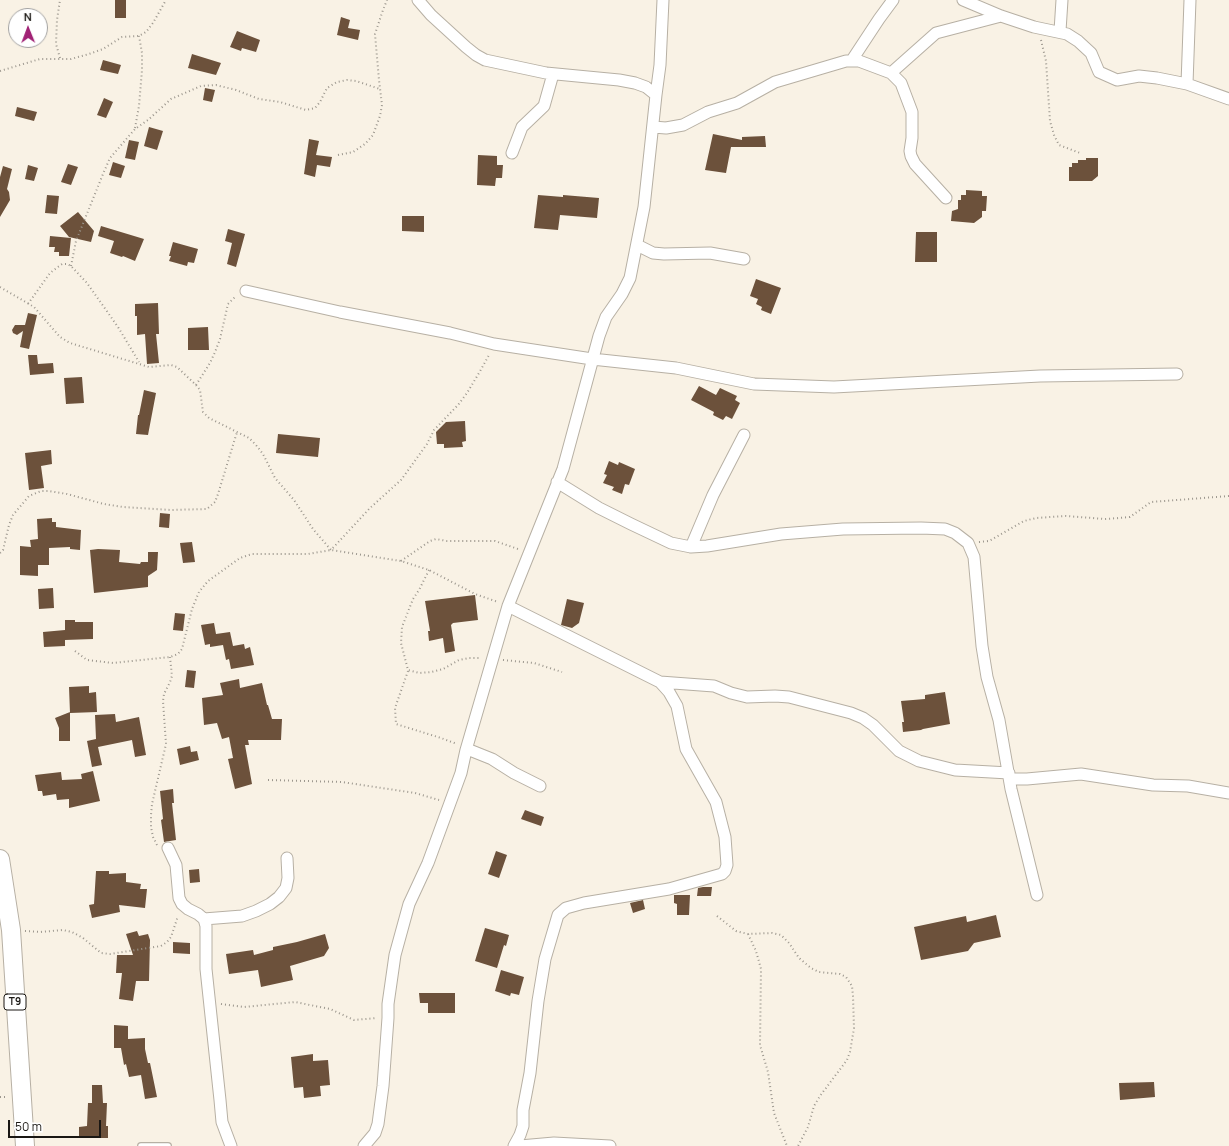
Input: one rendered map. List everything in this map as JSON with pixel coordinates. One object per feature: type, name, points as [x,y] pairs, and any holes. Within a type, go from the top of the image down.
[{"type":"highway","name":"T9","points":[[0,859],[10,930],[25,1146]]},
{"type":"street","points":[[418,0],[430,15],[476,55],[485,60],[553,74],[619,80],[635,83],[646,87],[656,94]]},
{"type":"street","points":[[364,1146],[375,1133],[379,1118],[388,1004],[395,955],[409,904],[428,863],[461,773],[466,750],[508,606],[563,470],[598,336],[606,317],[622,294],[630,278],[644,207],[660,65],[663,0]]},
{"type":"street","points":[[852,60],[893,0]]},
{"type":"street","points":[[964,0],[1001,16],[1038,28],[1060,31],[1067,34],[1078,41],[1091,53],[1100,74],[1117,80],[1139,76],[1157,78],[1187,84],[1229,99]]},
{"type":"street","points":[[1060,31],[1062,0]]},
{"type":"street","points":[[1187,84],[1190,0]]},
{"type":"street","points":[[891,73],[936,33],[1001,16]]},
{"type":"street","points":[[653,127],[666,128],[683,125],[708,112],[737,103],[775,82],[846,61],[859,61],[891,73],[901,83],[912,112],[911,156],[915,164],[946,198]]},
{"type":"street","points":[[512,153],[522,127],[544,106],[553,74]]},
{"type":"street","points":[[637,245],[652,253],[710,253],[744,259]]},
{"type":"street","points":[[246,291],[340,312],[450,333],[494,344],[592,359],[676,368],[754,384],[834,387],[1040,376],[1177,374]]},
{"type":"street","points":[[691,547],[714,495],[744,435]]},
{"type":"street","points":[[557,482],[599,508],[631,524],[671,543],[691,547],[707,546],[781,534],[836,530],[921,528],[945,529],[956,533],[968,543],[974,557],[982,646],[987,677],[999,720],[1009,776],[1037,895]]},
{"type":"street","points":[[508,606],[660,682],[669,692],[677,706],[686,749],[716,802],[725,837],[726,865],[725,871],[722,874],[669,889],[566,908],[558,915],[545,959],[537,1008],[530,1073],[523,1110],[523,1126],[514,1146]]},
{"type":"street","points":[[660,682],[714,686],[731,693],[747,697],[789,697],[851,712],[873,725],[899,751],[919,761],[955,770],[1027,779],[1081,774],[1153,784],[1188,786],[1229,793]]},
{"type":"street","points":[[466,750],[492,759],[514,773],[540,786]]},
{"type":"street","points":[[168,848],[176,865],[179,898],[182,904],[204,919],[206,926],[206,969],[211,1004],[222,1122],[231,1146]]},
{"type":"street","points":[[204,919],[242,916],[256,912],[270,904],[279,897],[286,888],[288,878],[286,858]]},
{"type":"street","points":[[520,1146],[554,1143],[610,1146]]},
{"type":"street","points":[[356,1146],[368,1146]]},
{"type":"lane","points":[[141,1146],[168,1146]]},
{"type":"path","points":[[60,0],[56,44],[60,58]]},
{"type":"path","points":[[0,71],[40,59],[71,58],[96,52],[122,37],[139,36],[146,32],[153,23],[166,0]]},
{"type":"path","points":[[338,156],[353,152],[365,144],[373,135],[380,116],[382,105],[375,34],[387,0]]},
{"type":"path","points":[[1038,28],[1046,61],[1050,121],[1054,135],[1059,144],[1080,153]]},
{"type":"path","points":[[135,129],[139,106],[142,70],[142,53],[139,36]]},
{"type":"path","points":[[71,266],[76,241],[110,158],[135,129],[148,120],[171,99],[202,86],[216,85],[259,99],[280,102],[306,110],[315,108],[320,102],[327,88],[337,82],[346,80],[356,81],[380,89]]},
{"type":"path","points":[[28,304],[50,273],[57,266],[62,264],[71,266],[87,284],[102,305],[139,364]]},
{"type":"path","points":[[0,287],[34,307],[60,337],[70,343],[149,367],[177,367],[200,390],[203,412],[208,418],[249,438],[256,445],[275,478],[294,500],[313,529],[331,550]]},
{"type":"path","points":[[196,385],[215,352],[220,339],[228,304],[232,299],[246,291]]},
{"type":"path","points":[[331,550],[370,508],[401,480],[427,444],[434,430],[467,393],[479,374],[494,344]]},
{"type":"path","points":[[0,554],[4,550],[9,525],[13,515],[29,496],[41,491],[63,493],[104,504],[123,507],[171,510],[207,509],[214,502],[218,494],[237,432]]},
{"type":"path","points":[[968,543],[989,541],[1024,521],[1036,518],[1066,516],[1105,519],[1130,517],[1151,502],[1229,496]]},
{"type":"path","points":[[401,561],[430,541],[436,540],[494,541],[529,553]]},
{"type":"path","points":[[75,651],[87,660],[114,663],[170,657],[178,654],[182,649],[192,609],[199,592],[208,581],[240,558],[252,554],[308,554],[331,550],[401,561],[429,570],[475,594],[508,606]]},
{"type":"path","points":[[429,570],[413,599],[402,627],[402,643],[408,670],[395,708],[396,724],[454,742],[466,750]]},
{"type":"path","points":[[168,848],[156,844],[150,827],[152,804],[166,744],[163,701],[164,694],[172,676],[170,657]]},
{"type":"path","points":[[408,670],[419,673],[431,672],[443,669],[459,660],[469,658],[493,658],[534,663],[562,672]]},
{"type":"path","points":[[268,780],[342,782],[415,793],[450,803]]},
{"type":"path","points":[[10,930],[40,932],[63,930],[72,932],[83,938],[101,953],[110,954],[133,951],[161,946],[167,942],[171,937],[182,904]]},
{"type":"path","points":[[717,916],[722,922],[736,931],[748,934],[772,932],[781,935],[800,958],[811,968],[819,972],[840,974],[849,980],[852,986],[854,1028],[850,1052],[847,1060],[814,1106],[808,1127],[798,1146]]},
{"type":"path","points":[[748,934],[756,951],[761,969],[760,1045],[768,1072],[774,1113],[787,1146]]},
{"type":"path","points":[[211,1004],[244,1007],[295,1002],[330,1009],[354,1020],[388,1018]]},
{"type":"building","points":[[115,0],[126,0],[126,18],[115,18]]},
{"type":"building","points":[[341,17],[350,20],[348,28],[360,30],[358,40],[337,35]]},
{"type":"building","points":[[237,31],[260,40],[256,52],[242,48],[241,51],[230,47]]},
{"type":"building","points":[[192,54],[221,63],[216,75],[188,68]]},
{"type":"building","points":[[103,60],[121,65],[118,74],[100,70]]},
{"type":"building","points":[[205,88],[215,90],[212,102],[203,100]]},
{"type":"building","points":[[104,98],[113,102],[106,118],[97,115]]},
{"type":"building","points":[[17,107],[37,112],[34,121],[15,116]]},
{"type":"building","points":[[149,127],[163,131],[157,150],[144,146]]},
{"type":"building","points":[[713,134],[742,140],[742,137],[765,136],[766,147],[731,147],[726,173],[705,170]]},
{"type":"building","points":[[309,139],[319,141],[316,155],[332,157],[330,167],[317,165],[315,177],[304,174]]},
{"type":"building","points":[[129,140],[139,142],[135,160],[125,158]]},
{"type":"building","points":[[478,155],[497,156],[497,165],[503,165],[502,178],[496,178],[495,186],[477,185]]},
{"type":"building","points":[[1086,158],[1098,158],[1098,176],[1092,181],[1069,181],[1069,167],[1072,167],[1072,163],[1078,163],[1078,160],[1086,160]]},
{"type":"building","points":[[113,162],[125,166],[121,178],[109,175]]},
{"type":"building","points":[[68,164],[78,167],[71,185],[61,182]]},
{"type":"building","points":[[28,165],[38,168],[34,181],[25,179]]},
{"type":"building","points":[[3,166],[12,169],[7,189],[10,200],[0,217],[0,177]]},
{"type":"building","points":[[966,190],[982,191],[982,196],[987,196],[986,211],[982,211],[982,217],[974,223],[951,221],[952,211],[958,209],[958,200],[961,200],[961,195],[966,195]]},
{"type":"building","points":[[47,195],[59,196],[57,214],[45,213]]},
{"type":"building","points":[[538,195],[563,197],[563,195],[599,198],[597,218],[560,215],[558,230],[534,228]]},
{"type":"building","points":[[78,212],[94,231],[91,242],[69,237],[60,226]]},
{"type":"building","points":[[402,216],[424,216],[424,232],[402,231]]},
{"type":"building","points":[[101,226],[144,239],[135,261],[110,253],[114,241],[98,236]]},
{"type":"building","points":[[228,229],[245,234],[236,267],[227,264],[232,243],[225,241]]},
{"type":"building","points":[[916,232],[937,232],[937,262],[915,262]]},
{"type":"building","points":[[50,236],[71,238],[69,256],[59,256],[59,252],[54,252],[55,247],[49,247]]},
{"type":"building","points":[[173,242],[198,249],[194,263],[188,262],[187,266],[169,261]]},
{"type":"building","points":[[756,279],[781,288],[771,314],[761,310],[762,307],[756,304],[758,299],[750,296]]},
{"type":"building","points":[[158,303],[159,334],[156,334],[159,363],[147,364],[145,334],[137,335],[137,316],[135,316],[135,304]]},
{"type":"building","points":[[28,313],[37,315],[29,349],[20,347],[23,331],[17,335],[13,333],[12,330],[15,325],[25,325]]},
{"type":"building","points":[[208,327],[209,350],[188,350],[188,328]]},
{"type":"building","points":[[28,355],[37,355],[38,364],[53,363],[54,373],[30,375]]},
{"type":"building","points":[[82,377],[84,403],[66,404],[64,378]]},
{"type":"building","points":[[699,386],[716,395],[720,388],[737,396],[735,400],[740,403],[732,419],[726,416],[723,420],[713,415],[714,412],[691,400]]},
{"type":"building","points":[[144,390],[156,393],[148,435],[136,434],[138,415]]},
{"type":"building","points":[[465,421],[466,441],[462,442],[463,447],[444,448],[444,444],[437,444],[436,432],[446,422]]},
{"type":"building","points":[[278,434],[320,438],[318,457],[276,453]]},
{"type":"building","points":[[51,450],[52,464],[41,466],[44,488],[29,490],[25,453]]},
{"type":"building","points":[[609,461],[618,465],[619,462],[635,469],[629,485],[625,484],[622,494],[612,490],[614,487],[603,483],[607,475],[604,474]]},
{"type":"building","points":[[160,513],[170,514],[169,528],[159,527]]},
{"type":"building","points":[[52,518],[52,522],[56,522],[56,527],[81,530],[80,550],[70,549],[70,547],[49,548],[49,565],[38,565],[38,576],[20,575],[20,546],[31,547],[30,540],[38,539],[37,519]]},
{"type":"building","points":[[192,542],[195,562],[183,563],[180,543]]},
{"type":"building","points":[[90,550],[120,550],[119,562],[140,564],[141,562],[148,562],[148,552],[158,552],[157,570],[148,576],[148,587],[94,593]]},
{"type":"building","points":[[53,588],[54,608],[39,609],[38,589]]},
{"type":"building","points":[[475,595],[478,620],[453,623],[451,625],[455,651],[445,653],[443,638],[429,641],[428,631],[430,631],[425,601]]},
{"type":"building","points":[[567,599],[584,603],[579,623],[572,628],[561,625]]},
{"type":"building","points":[[175,613],[185,614],[183,631],[173,630]]},
{"type":"building","points":[[65,620],[75,620],[75,622],[93,622],[93,639],[65,640],[65,646],[44,647],[43,632],[65,630]]},
{"type":"building","points":[[214,623],[216,634],[230,632],[233,646],[244,644],[245,649],[250,647],[254,665],[231,669],[229,659],[226,660],[223,645],[210,647],[210,644],[205,645],[201,625]]},
{"type":"building","points":[[187,670],[196,671],[194,688],[185,687]]},
{"type":"building","points":[[239,679],[240,688],[262,683],[272,719],[282,719],[281,740],[248,740],[249,745],[245,745],[252,784],[235,789],[228,759],[233,758],[229,737],[222,739],[217,723],[204,725],[202,698],[223,695],[220,683]]},
{"type":"building","points":[[89,686],[89,693],[96,692],[97,712],[70,713],[69,687]]},
{"type":"building","points":[[945,692],[950,724],[903,732],[902,722],[904,722],[901,701],[925,699],[925,695]]},
{"type":"building","points":[[70,712],[70,741],[59,741],[59,728],[55,718]]},
{"type":"building","points":[[115,714],[116,722],[139,717],[146,755],[135,757],[132,740],[98,747],[102,765],[92,767],[87,741],[96,739],[95,715]]},
{"type":"building","points":[[190,746],[191,752],[197,751],[199,760],[180,765],[177,749]]},
{"type":"building","points":[[93,771],[100,801],[69,808],[69,799],[57,800],[56,794],[43,796],[42,791],[38,791],[35,775],[61,772],[62,780],[82,779],[81,774]]},
{"type":"building","points":[[173,789],[174,803],[172,803],[176,840],[164,842],[161,820],[163,819],[160,791]]},
{"type":"building","points":[[525,810],[544,817],[541,826],[521,819]]},
{"type":"building","points":[[496,851],[507,855],[499,878],[488,874]]},
{"type":"building","points":[[199,869],[200,882],[190,883],[189,870]]},
{"type":"building","points":[[96,871],[109,871],[109,874],[126,873],[126,882],[141,884],[140,889],[147,889],[145,908],[119,905],[120,912],[92,918],[89,905],[94,904]]},
{"type":"building","points":[[712,887],[711,896],[697,896],[698,888]]},
{"type":"building","points":[[674,895],[690,895],[689,915],[677,915],[677,904],[674,903]]},
{"type":"building","points":[[643,900],[645,909],[633,913],[630,903]]},
{"type":"building","points":[[996,915],[1001,937],[974,943],[968,951],[921,960],[914,927],[966,916],[967,922]]},
{"type":"building","points":[[485,928],[509,935],[506,946],[504,945],[497,968],[475,961]]},
{"type":"building","points":[[137,931],[139,936],[148,934],[150,940],[149,981],[136,981],[133,1001],[119,999],[122,973],[116,973],[117,955],[133,955],[126,934]]},
{"type":"building","points":[[325,934],[329,948],[324,956],[290,966],[293,980],[261,987],[258,970],[229,974],[226,954],[253,950],[254,955],[273,950],[273,947]]},
{"type":"building","points":[[173,942],[190,943],[190,954],[173,953]]},
{"type":"building","points":[[501,970],[524,977],[519,995],[511,993],[510,996],[495,991]]},
{"type":"building","points":[[419,993],[455,993],[455,1013],[428,1013],[428,1003],[420,1003]]},
{"type":"building","points":[[114,1025],[128,1026],[128,1039],[145,1038],[145,1049],[148,1063],[150,1063],[157,1097],[145,1099],[141,1075],[129,1077],[126,1064],[124,1065],[121,1048],[114,1048]]},
{"type":"building","points":[[313,1054],[313,1061],[328,1060],[330,1085],[320,1086],[321,1096],[304,1098],[303,1087],[294,1088],[291,1057]]},
{"type":"building","points":[[1154,1082],[1155,1097],[1120,1100],[1119,1083]]},
{"type":"building","points":[[92,1085],[102,1085],[103,1103],[107,1103],[106,1126],[108,1126],[108,1138],[79,1138],[79,1127],[87,1126],[88,1103],[92,1103]]}]
